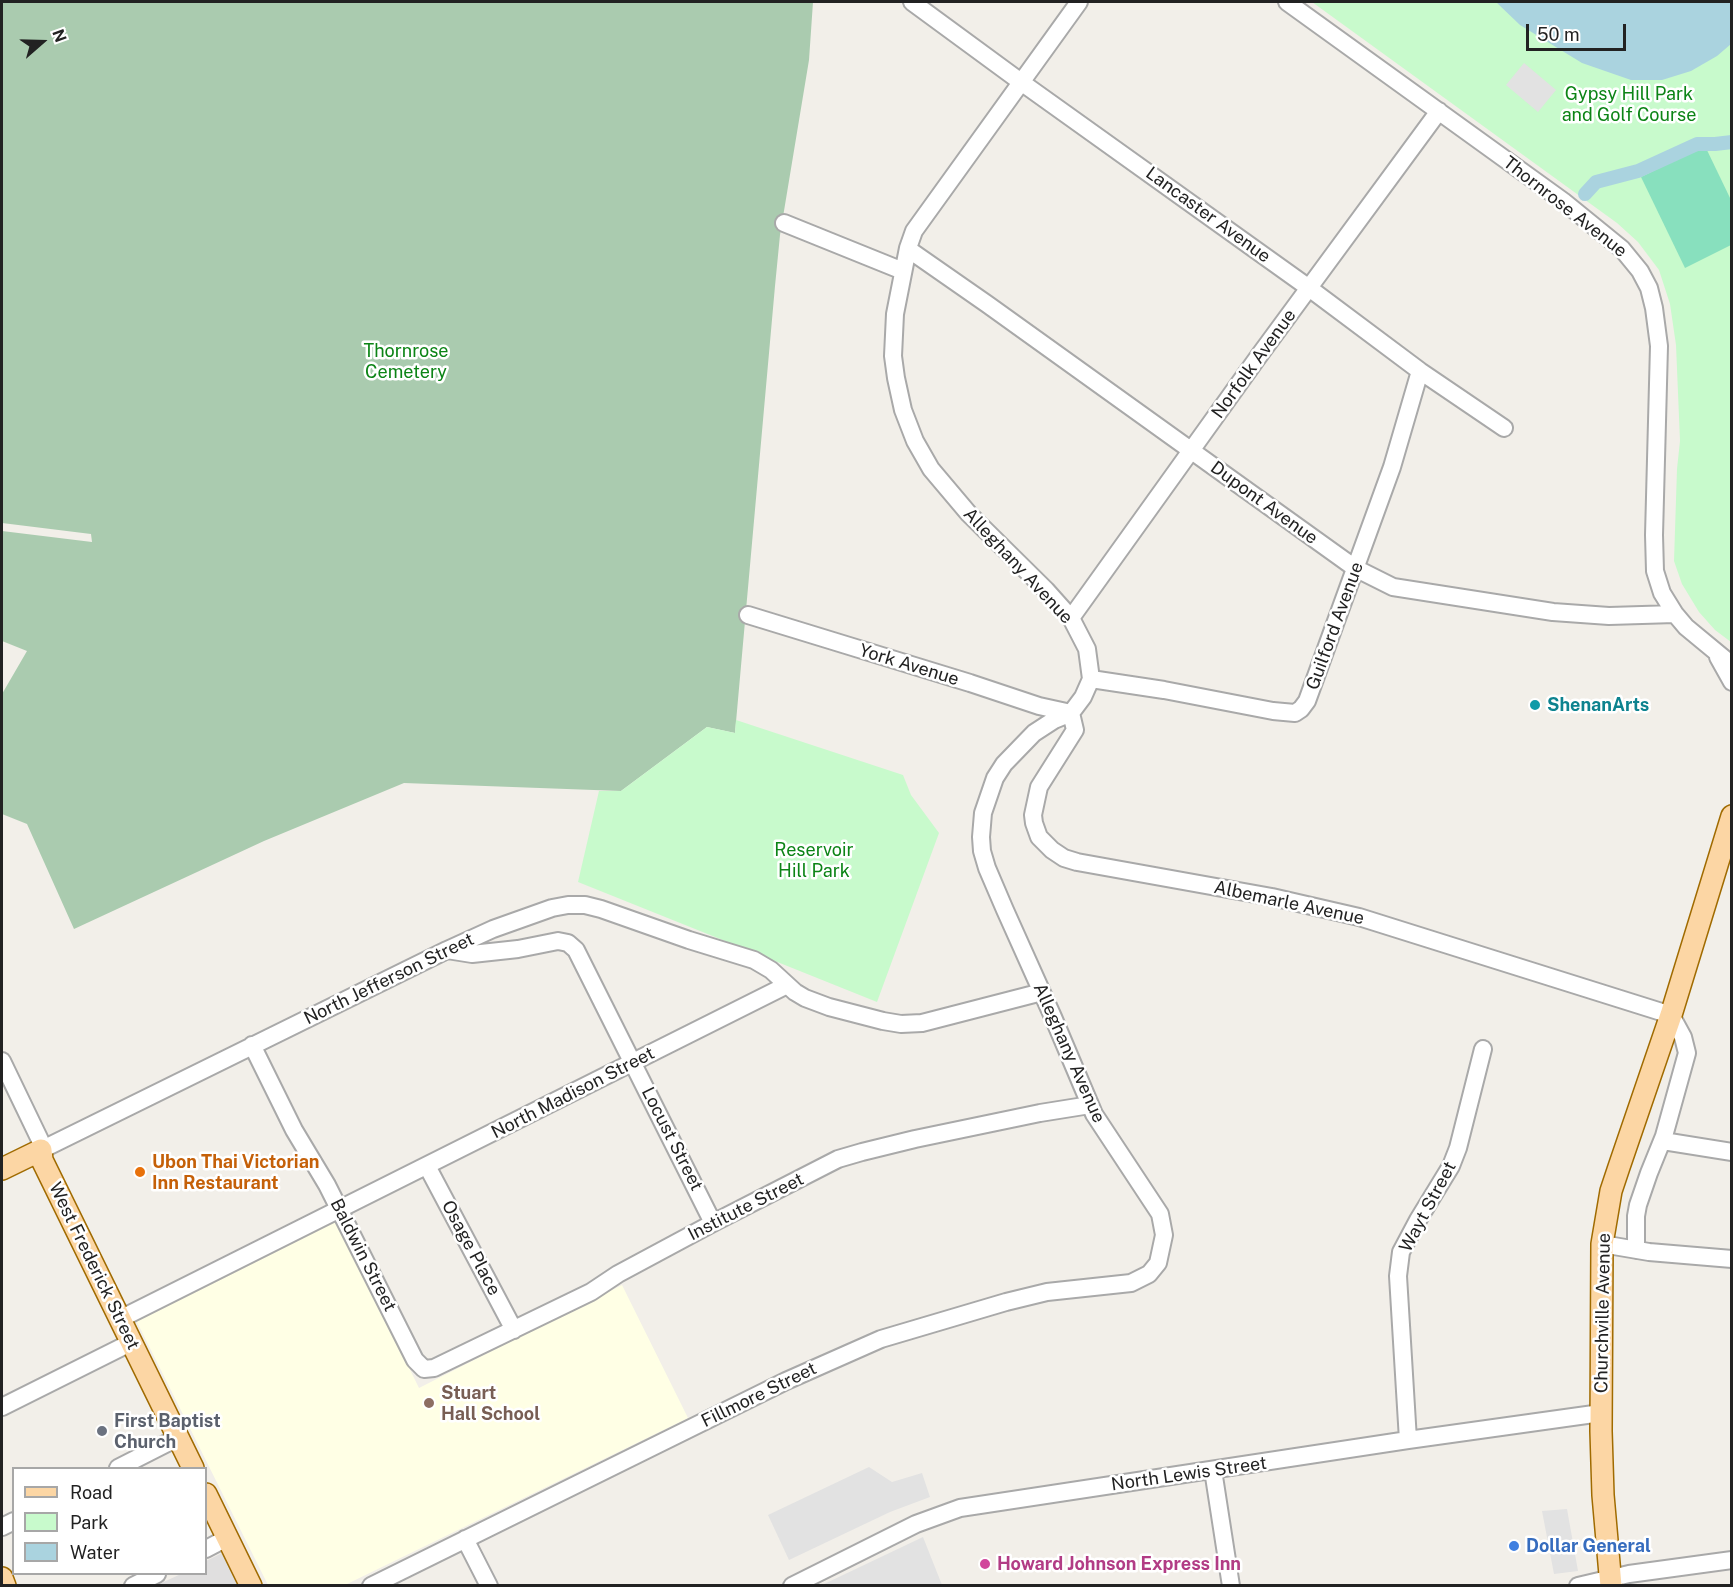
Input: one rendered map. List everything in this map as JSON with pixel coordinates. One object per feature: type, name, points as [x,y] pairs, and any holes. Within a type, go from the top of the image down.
[{"type":"main road","name":"Churchville Avenue","points":[[1611,1582],[1604,1495],[1601,1413],[1602,1244],[1611,1191],[1671,1015],[1731,816]]},
{"type":"main road","name":"North Jefferson Street","points":[[2,1169],[41,1150]]},
{"type":"main road","name":"West Frederick Street","points":[[41,1150],[42,1160],[192,1467]]},
{"type":"main road","points":[[207,1496],[251,1586]]},
{"type":"main road","points":[[2,1578],[5,1586]]},
{"type":"street","name":"Lancaster Avenue","points":[[912,2],[1309,288],[1420,371],[1504,428]]},
{"type":"street","name":"Alleghany Avenue","points":[[1079,2],[914,231],[903,271],[894,321],[893,356],[899,394],[915,441],[937,478],[1071,618],[1087,650],[1090,679]]},
{"type":"street","name":"Thornrose Avenue","points":[[1287,2],[1563,201],[1627,254],[1646,281],[1654,308],[1659,346],[1655,571],[1662,593],[1675,614],[1686,627],[1731,665]]},
{"type":"street","name":"Norfolk Avenue","points":[[1071,618],[1439,111]]},
{"type":"street","points":[[784,223],[903,271]]},
{"type":"street","name":"Dupont Avenue","points":[[908,249],[1355,568],[1393,587],[1552,612],[1609,616],[1675,614]]},
{"type":"street","name":"Guilford Avenue","points":[[1090,679],[1295,713],[1307,701],[1392,467],[1420,371]]},
{"type":"street","name":"York Avenue","points":[[748,615],[1039,706],[1071,713]]},
{"type":"street","points":[[1714,651],[1731,657]]},
{"type":"street","points":[[1714,651],[1731,682]]},
{"type":"street","points":[[1071,713],[1083,697],[1090,679]]},
{"type":"street","name":"Alleghany Avenue","points":[[1071,713],[1054,720],[1034,733],[1004,764],[991,785],[982,821],[981,837],[987,868],[1090,1105],[1103,1131],[1160,1214],[1164,1235],[1160,1257]]},
{"type":"street","name":"Albemarle Avenue","points":[[1071,713],[1075,730],[1038,787],[1033,807],[1034,823],[1039,837],[1054,852],[1064,858],[1272,897],[1359,917],[1671,1015]]},
{"type":"street","name":"North Jefferson Street","points":[[41,1150],[447,950],[493,929],[552,908],[585,905],[754,960],[771,970],[787,985]]},
{"type":"street","name":"Locust Street","points":[[447,950],[472,954],[518,949],[558,941],[568,943],[576,950],[713,1223]]},
{"type":"street","points":[[787,985],[805,998],[829,1007],[883,1021],[913,1024],[943,1019],[1042,992]]},
{"type":"street","name":"North Madison Street","points":[[120,1319],[787,985]]},
{"type":"street","name":"Churchville Avenue","points":[[1636,1250],[1638,1205],[1648,1173],[1663,1141],[1687,1053],[1683,1037],[1671,1015]]},
{"type":"street","name":"Baldwin Street","points":[[252,1045],[294,1130],[340,1210],[415,1360],[424,1369]]},
{"type":"street","name":"Wayt Street","points":[[1408,1440],[1398,1276],[1401,1252],[1451,1167],[1483,1050]]},
{"type":"street","name":"West Frederick Street","points":[[2,1061],[40,1140],[41,1150]]},
{"type":"street","name":"Institute Street","points":[[424,1369],[434,1368],[591,1292],[618,1274],[838,1159],[856,1153],[1040,1113],[1090,1105]]},
{"type":"street","points":[[1663,1141],[1731,1152]]},
{"type":"street","name":"Osage Place","points":[[427,1166],[514,1330]]},
{"type":"street","points":[[1602,1244],[1636,1250],[1731,1259]]},
{"type":"street","name":"Fillmore Street","points":[[371,1586],[786,1380],[881,1339],[1047,1292],[1136,1282],[1149,1274],[1160,1257]]},
{"type":"street","points":[[2,1407],[132,1342]]},
{"type":"street","name":"North Lewis Street","points":[[792,1586],[916,1524],[952,1510],[1408,1440],[1601,1413]]},
{"type":"street","points":[[120,1467],[177,1438]]},
{"type":"street","points":[[1214,1470],[1232,1586]]},
{"type":"street","points":[[207,1548],[227,1538]]},
{"type":"street","points":[[465,1539],[489,1586]]},
{"type":"street","points":[[1578,1586],[1611,1582],[1629,1574],[1731,1560]]},
{"type":"street","points":[[133,1586],[155,1575]]},
{"type":"shaded area","points":[[1524,63],[1556,90],[1538,112],[1506,85]]},
{"type":"shaded area","name":"Stuart Hall School","points":[[336,1220],[419,1388],[622,1285],[688,1418],[345,1585],[268,1585],[136,1320]]},
{"type":"shaded area","points":[[869,1467],[892,1482],[922,1473],[930,1497],[890,1512],[789,1560],[768,1515]]},
{"type":"shaded area","points":[[1567,1509],[1578,1571],[1554,1574],[1542,1511]]},
{"type":"shaded area","points":[[923,1537],[942,1585],[822,1585]]},
{"type":"shaded area","points":[[222,1553],[239,1585],[157,1585],[179,1575],[207,1575],[207,1560]]},
{"type":"green space","name":"Thornrose Cemetery","points":[[2,2],[813,2],[809,60],[780,235],[735,733],[707,727],[621,791],[404,783],[264,841],[74,929],[27,824],[2,814],[2,694],[27,651],[2,641],[2,531],[92,542],[91,534],[2,523]]},
{"type":"green space","name":"Gypsy Hill Park and Golf Course","points":[[1312,2],[1731,2],[1731,642],[1715,630],[1699,612],[1682,584],[1674,561],[1680,441],[1676,345],[1670,304],[1659,270],[1638,242],[1617,223]]},
{"type":"green space","points":[[1705,146],[1731,200],[1731,245],[1685,268],[1641,177]]},
{"type":"green space","name":"Reservoir Hill Park","points":[[736,720],[903,775],[911,795],[939,833],[877,1002],[578,882],[599,791],[621,791],[707,727],[735,733]]},
{"type":"water","points":[[1496,2],[1731,2],[1731,44],[1717,56],[1691,71],[1662,80],[1631,80],[1582,63],[1520,25]]},
{"type":"waterway","points":[[1585,194],[1596,182],[1638,171],[1697,144],[1732,142]]},
{"type":"place","name":"ShenanArts","points":[[1535,705]]},
{"type":"place","name":"Ubon Thai Victorian Inn Restaurant","points":[[140,1172]]},
{"type":"place","name":"Stuart Hall School","points":[[429,1403]]},
{"type":"place","name":"First Baptist Church","points":[[102,1431]]},
{"type":"place","name":"Dollar General","points":[[1514,1546]]},
{"type":"place","name":"Howard Johnson Express Inn","points":[[985,1564]]}]
